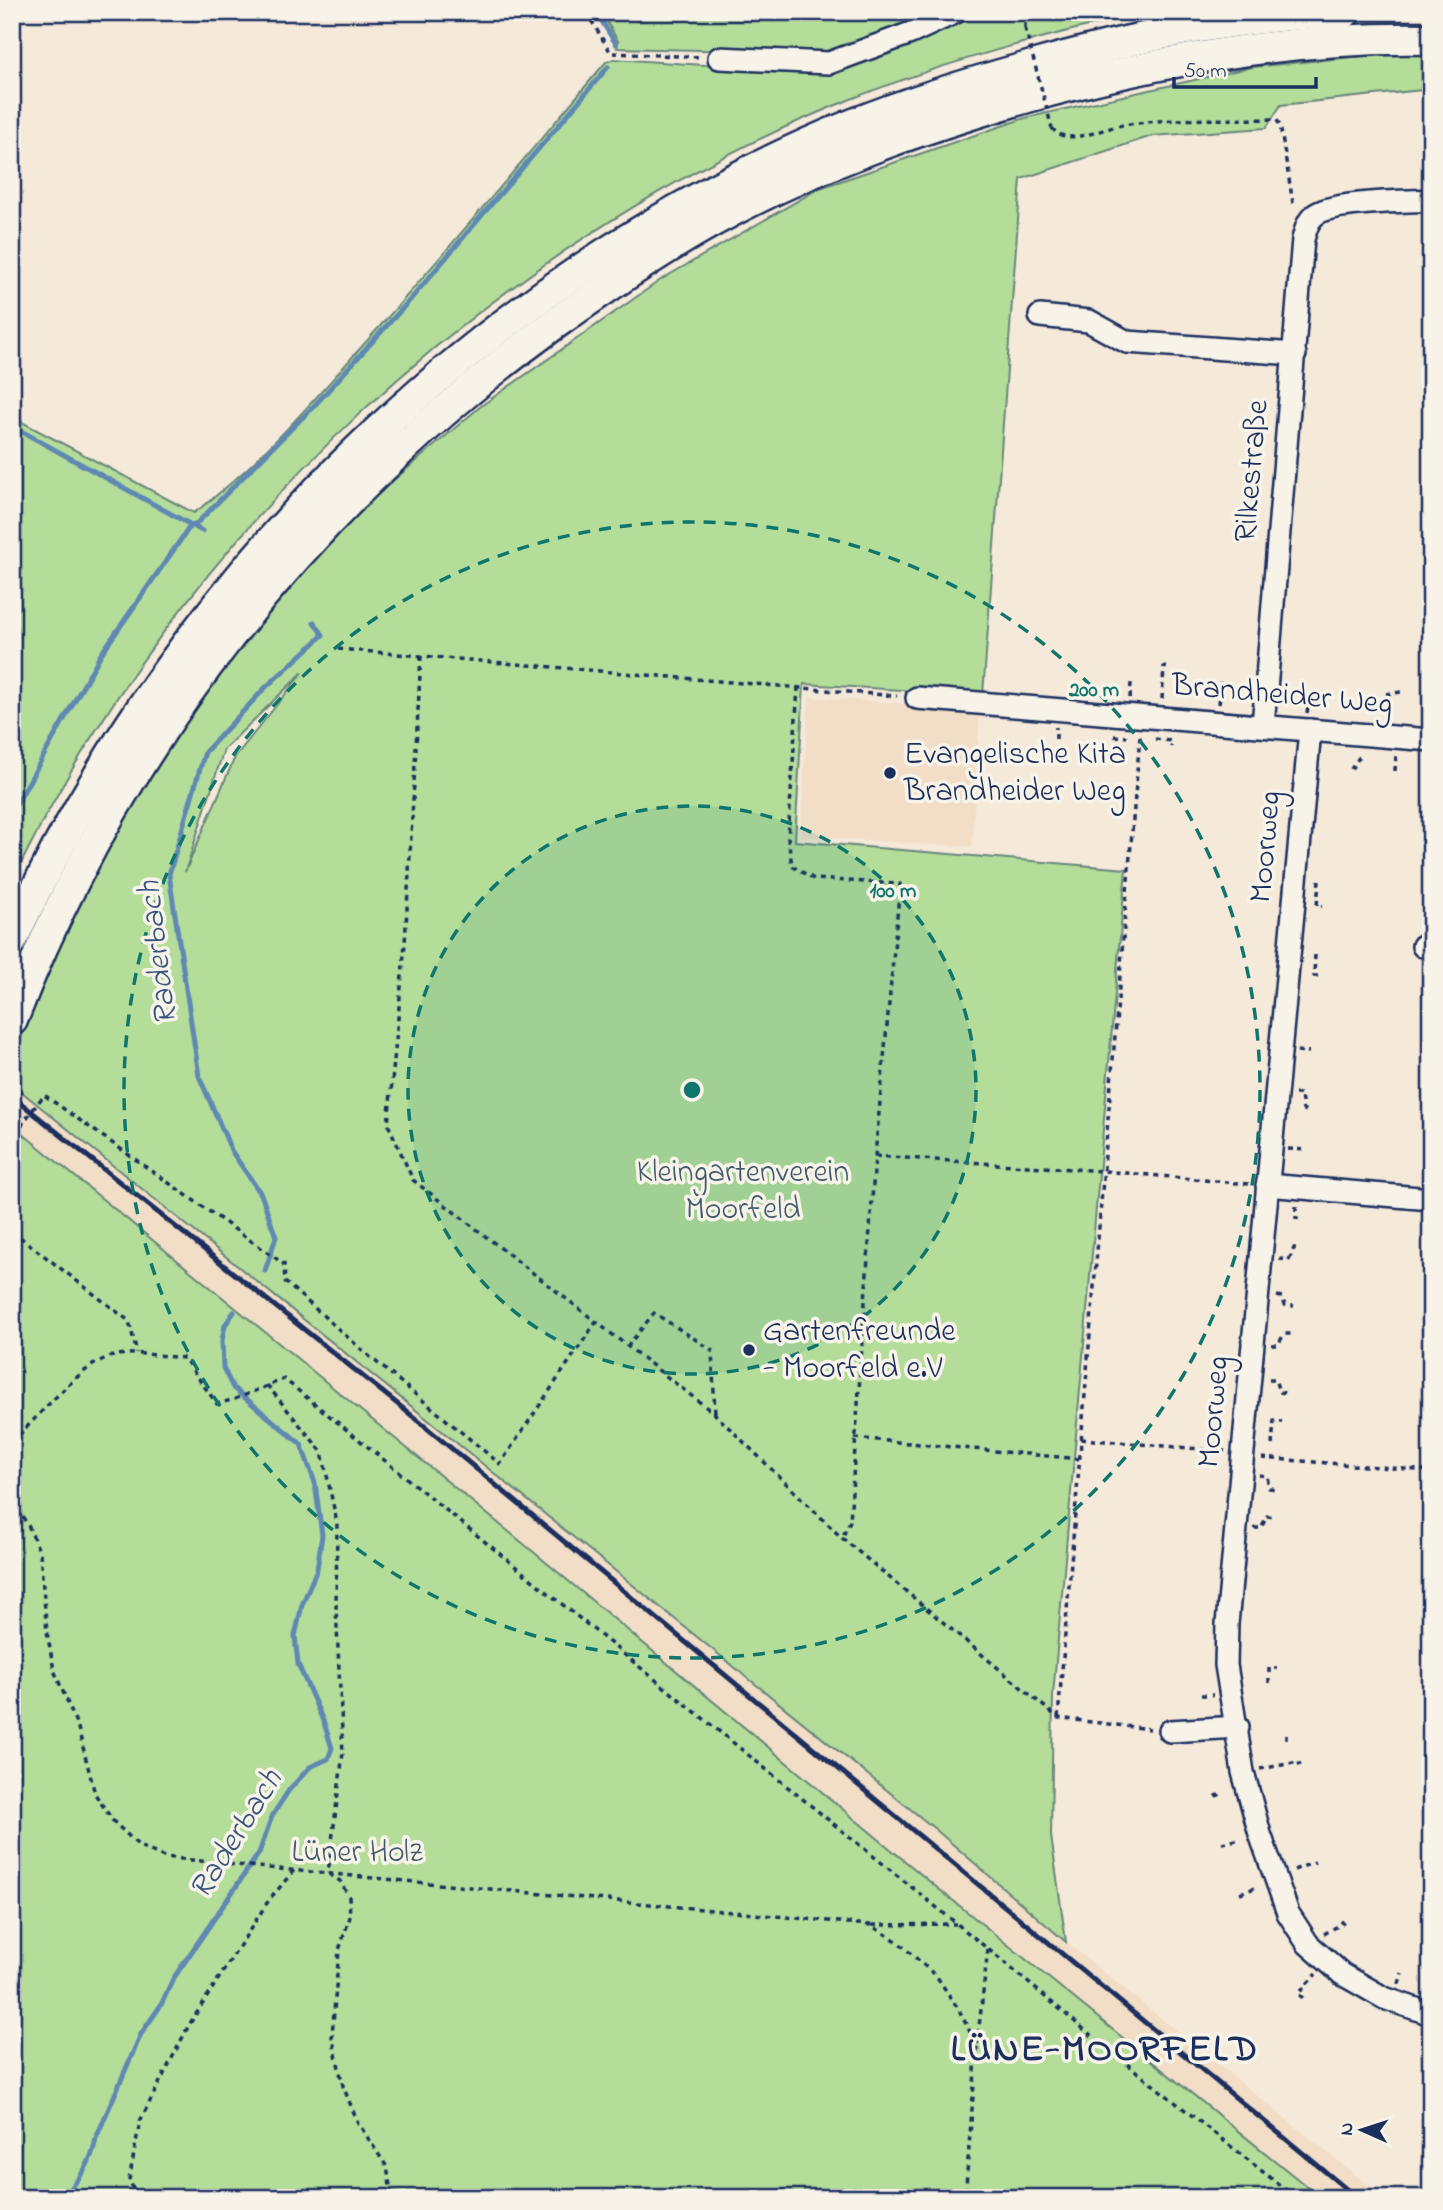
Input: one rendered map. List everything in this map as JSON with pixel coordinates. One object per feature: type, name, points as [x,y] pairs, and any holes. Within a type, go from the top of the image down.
[{"type":"highway","points":[[12,940],[62,840],[113,752],[173,663],[242,575],[311,496],[385,424],[502,326],[579,271],[685,206],[744,174],[853,124],[940,93],[1074,54],[1150,36],[1229,22],[1345,12]]},
{"type":"highway","points":[[12,1020],[68,893],[113,808],[169,718],[264,593],[334,516],[406,445],[484,378],[594,295],[697,230],[755,200],[864,151],[986,109],[1154,64],[1232,51],[1312,43],[1431,39]]},
{"type":"street","points":[[719,58],[829,63],[911,33],[956,12]]},
{"type":"street","points":[[1308,222],[1317,213],[1334,207],[1431,200]]},
{"type":"street","name":"Rilkestraße","points":[[1263,726],[1303,239],[1308,222]]},
{"type":"street","points":[[1040,316],[1089,321],[1127,342],[1295,354]]},
{"type":"street","name":"Brandheider Weg","points":[[917,698],[1431,740]]},
{"type":"street","name":"Moorweg","points":[[1310,730],[1267,1185],[1226,1665],[1238,1727],[1243,1772],[1260,1834],[1287,1913],[1302,1937],[1326,1962],[1360,1986],[1384,1998],[1431,2014]]},
{"type":"street","points":[[1267,1185],[1431,1199]]},
{"type":"street","points":[[1170,1731],[1238,1727]]},
{"type":"path","points":[[586,12],[611,53],[719,58]]},
{"type":"path","points":[[1030,12],[1025,19],[1024,28],[1052,128],[1058,135],[1068,138],[1122,125],[1169,121],[1276,119],[1283,138],[1293,203],[1308,222]]},
{"type":"path","points":[[338,649],[917,698]]},
{"type":"path","points":[[421,656],[405,944],[388,1124],[413,1180],[715,1414],[842,1538],[1058,1718],[1170,1731]]},
{"type":"path","points":[[1058,1718],[1104,1171],[1151,717],[1164,667],[1169,668]]},
{"type":"path","points":[[797,687],[788,838],[792,866],[814,879],[900,884],[875,1156],[850,1521],[842,1538]]},
{"type":"path","points":[[1386,694],[1401,692]]},
{"type":"path","points":[[1105,735],[1127,737]]},
{"type":"path","points":[[1152,739],[1171,741],[1171,747]]},
{"type":"path","points":[[1319,880],[1317,906],[1322,906]]},
{"type":"path","points":[[1315,955],[1314,976],[1319,976]]},
{"type":"path","points":[[12,1156],[23,1123],[44,1095],[284,1264],[285,1282],[369,1356],[500,1464],[596,1322]]},
{"type":"path","points":[[875,1156],[1267,1185]]},
{"type":"path","points":[[12,1231],[129,1321],[137,1354]]},
{"type":"path","points":[[627,1347],[654,1313],[712,1350],[715,1414]]},
{"type":"path","points":[[12,1442],[87,1368],[106,1358],[137,1354],[184,1358],[217,1404],[284,1379],[958,1924],[1098,2041],[1296,2198]]},
{"type":"path","points":[[267,1385],[322,1452],[337,1523],[336,1606],[343,1753],[328,1873]]},
{"type":"path","points":[[1272,1445],[1274,1421],[1282,1422]]},
{"type":"path","points":[[855,1438],[1080,1459]]},
{"type":"path","points":[[1081,1439],[1431,1471]]},
{"type":"path","points":[[12,1500],[29,1527],[40,1553],[47,1632],[54,1670],[78,1728],[95,1794],[113,1821],[139,1846],[164,1857],[237,1865],[870,1925],[958,1924]]},
{"type":"path","points":[[1269,1683],[1269,1668],[1277,1668]]},
{"type":"path","points":[[1286,1734],[1286,1741]]},
{"type":"path","points":[[1243,1772],[1299,1762],[1300,1766]]},
{"type":"path","points":[[138,2198],[129,2180],[140,2121],[189,2025],[267,1903],[294,1870]]},
{"type":"path","points":[[328,1873],[340,1881],[349,1897],[350,1917],[340,1950],[332,2036],[343,2086],[358,2123],[387,2167],[393,2198]]},
{"type":"path","points":[[870,1925],[897,1941],[937,1977],[959,2010],[977,2046]]},
{"type":"path","points":[[965,2198],[988,1949]]},
{"type":"path","points":[[1303,1998],[1298,1994],[1326,1962]]},
{"type":"shaded area","name":"Evangelische Kita Brandheider Weg","points":[[809,697],[980,709],[972,847],[800,836]]},
{"type":"shaded area","points":[[12,1084],[935,1829],[1066,1942],[1384,2198],[1321,2198],[935,1886],[536,1554],[12,1125]]},
{"type":"green space","points":[[601,12],[942,12],[828,53],[617,48],[618,41]]},
{"type":"green space","points":[[974,12],[1146,12],[994,51],[919,74],[846,101],[715,161],[589,235],[470,320],[358,415],[255,521],[162,634],[81,755],[12,882],[12,412],[16,419],[194,513],[238,477],[318,395],[451,245],[606,62],[614,59],[825,73]]},
{"type":"green space","name":"Kleingartenverein Moorfeld","points":[[1384,54],[1431,55],[1431,89],[1281,105],[1266,128],[1152,136],[1021,179],[983,695],[804,684],[795,841],[1126,869],[1053,1695],[1051,1836],[1066,1942],[935,1829],[12,1084],[12,1062],[63,924],[183,711],[347,520],[481,406],[662,279],[820,188],[1025,118],[1252,67]],"holes":[[[303,672],[235,757],[185,872],[224,749]]]},
{"type":"green space","name":"Lüner Holz","points":[[12,1125],[536,1554],[935,1886],[1321,2198],[12,2198]]},
{"type":"waterway","points":[[596,12],[616,44]]},
{"type":"waterway","points":[[194,526],[313,407],[410,300],[608,67]]},
{"type":"waterway","name":"Raderbach","points":[[12,426],[202,531]]},
{"type":"waterway","points":[[12,812],[101,654],[191,525]]},
{"type":"waterway","name":"Raderbach","points":[[265,1271],[276,1237],[261,1194],[232,1152],[199,1076],[169,874],[205,752],[266,687],[323,635],[314,622]]},
{"type":"waterway","name":"Raderbach","points":[[63,2198],[88,2163],[96,2138],[141,2034],[161,2005],[173,1979],[259,1853],[272,1816],[289,1790],[310,1767],[328,1759],[332,1748],[298,1664],[295,1636],[302,1605],[317,1569],[322,1535],[315,1483],[301,1444],[233,1388],[223,1368],[222,1341],[225,1325],[234,1312]]},
{"type":"railway","points":[[12,1096],[410,1414],[1357,2198]]},
{"type":"place","name":"Evangelische Kita Brandheider Weg","points":[[890,773]]},
{"type":"place","name":"Gartenfreunde - Moorfeld e.V","points":[[749,1350]]},
{"type":"district","name":"LÜNE-MOORFELD","points":[[1105,2051]]}]
